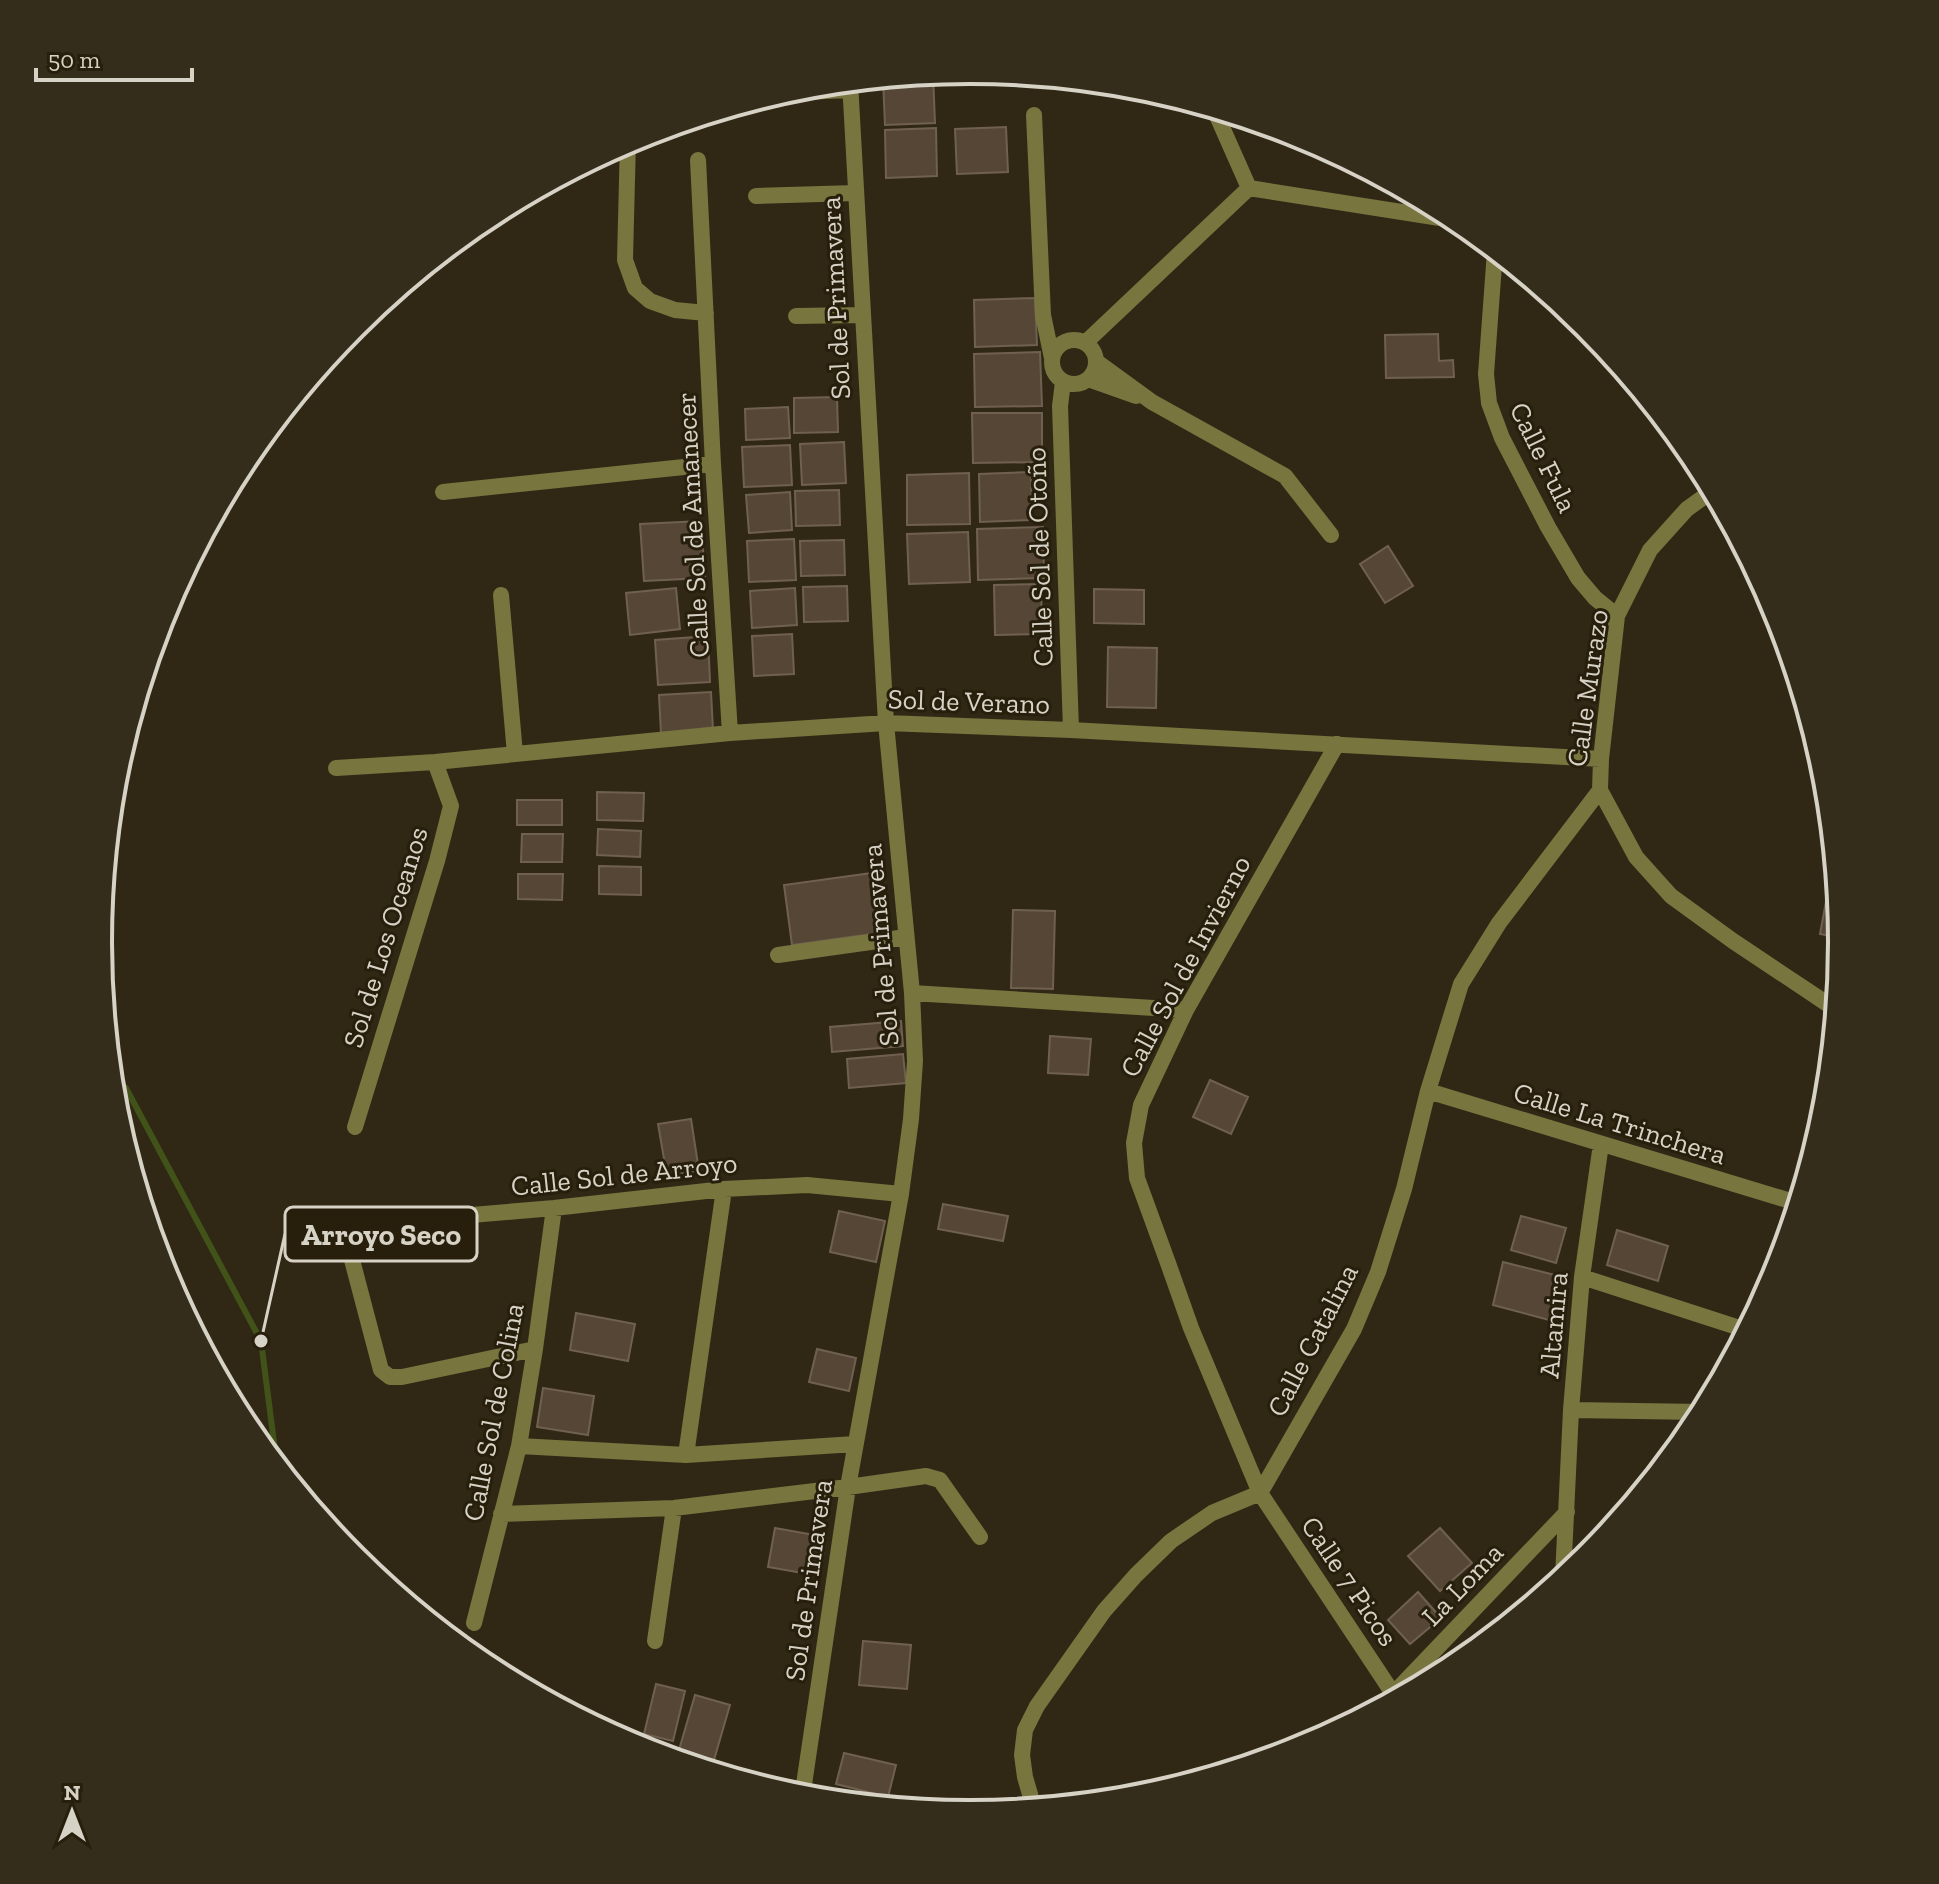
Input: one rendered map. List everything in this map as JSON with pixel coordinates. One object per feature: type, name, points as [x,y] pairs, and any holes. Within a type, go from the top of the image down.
[{"type":"street","name":"Sol de Primavera","points":[[804,1784],[855,1444],[901,1194],[914,1075],[912,993],[886,723],[850,92]]},
{"type":"street","points":[[1034,115],[1043,315],[1053,371],[1063,382],[1078,384],[1088,379],[1097,362]]},
{"type":"street","points":[[1220,122],[1249,188]]},
{"type":"street","points":[[628,155],[625,260],[635,288],[650,301],[675,310],[706,313]]},
{"type":"street","name":"Calle Sol de Amanecer","points":[[698,160],[730,733]]},
{"type":"street","points":[[1249,188],[1425,216]]},
{"type":"street","points":[[1085,343],[1249,188]]},
{"type":"street","points":[[756,196],[855,193]]},
{"type":"street","name":"Calle Fula","points":[[1494,263],[1486,374],[1489,403],[1502,438],[1578,578],[1595,598],[1617,616]]},
{"type":"street","points":[[796,316],[862,315]]},
{"type":"street","points":[[1052,358],[1064,342],[1078,340],[1085,343],[1091,348],[1097,362],[1152,402],[1285,476],[1331,535]]},
{"type":"street","points":[[1088,379],[1152,402]]},
{"type":"street","name":"Calle Sol de Otoño","points":[[1063,382],[1060,406],[1071,730]]},
{"type":"street","points":[[443,492],[713,464]]},
{"type":"street","name":"Calle Murazo","points":[[1703,497],[1687,509],[1650,550],[1617,616],[1600,790],[1636,857],[1671,896],[1826,1003]]},
{"type":"street","points":[[501,595],[515,754]]},
{"type":"street","name":"Sol de Verano","points":[[336,768],[435,762],[730,733],[886,723],[1601,759]]},
{"type":"street","name":"Calle Sol de Invierno","points":[[1260,1493],[1191,1328],[1137,1178],[1134,1143],[1141,1105],[1186,1010],[1337,744]]},
{"type":"street","name":"Sol de Los Oceanos","points":[[355,1127],[451,806],[435,762]]},
{"type":"street","name":"Calle Catalina","points":[[1260,1493],[1354,1329],[1378,1272],[1461,984],[1499,923],[1600,790]]},
{"type":"street","points":[[778,955],[906,937]]},
{"type":"street","points":[[912,993],[1186,1010]]},
{"type":"street","name":"Calle La Trinchera","points":[[1428,1091],[1787,1200]]},
{"type":"street","name":"Altamira","points":[[1564,1560],[1571,1410],[1582,1277],[1601,1144]]},
{"type":"street","name":"Calle Sol de Arroyo","points":[[535,1349],[390,1377],[381,1370],[347,1232],[353,1225],[554,1208],[724,1189],[807,1185],[901,1194]]},
{"type":"street","points":[[686,1455],[724,1189]]},
{"type":"street","name":"Calle Sol de Colina","points":[[474,1623],[519,1446],[554,1208]]},
{"type":"street","points":[[1582,1277],[1736,1327]]},
{"type":"street","points":[[1571,1410],[1688,1412]]},
{"type":"street","points":[[519,1446],[686,1455],[855,1444]]},
{"type":"street","points":[[501,1514],[674,1508],[926,1476],[940,1480],[980,1537]]},
{"type":"street","points":[[1031,1798],[1022,1755],[1025,1730],[1037,1706],[1104,1611],[1171,1541],[1212,1513],[1260,1493]]},
{"type":"street","name":"Calle 7 Picos","points":[[1260,1493],[1391,1689]]},
{"type":"street","points":[[655,1641],[674,1508]]},
{"type":"street","name":"La Loma","points":[[1414,1675],[1567,1512]]},
{"type":"building","points":[[933,85],[935,123],[885,125],[883,89]]},
{"type":"building","points":[[1006,127],[1008,172],[957,174],[955,129]]},
{"type":"building","points":[[936,128],[937,176],[886,178],[885,130]]},
{"type":"building","points":[[1035,298],[1037,345],[975,347],[974,300]]},
{"type":"building","points":[[1438,334],[1439,361],[1453,360],[1454,377],[1386,378],[1385,335]]},
{"type":"building","points":[[1040,352],[1042,406],[975,407],[974,354]]},
{"type":"building","points":[[837,397],[838,432],[794,433],[794,398]]},
{"type":"building","points":[[788,407],[790,438],[746,440],[745,409]]},
{"type":"building","points":[[972,413],[1042,413],[1042,462],[973,463]]},
{"type":"building","points":[[844,442],[846,483],[802,485],[800,444]]},
{"type":"building","points":[[790,445],[792,485],[744,487],[742,447]]},
{"type":"building","points":[[1031,472],[1032,520],[980,522],[979,474]]},
{"type":"building","points":[[969,473],[970,524],[907,525],[907,475]]},
{"type":"building","points":[[839,490],[840,525],[796,526],[795,491]]},
{"type":"building","points":[[790,492],[792,530],[749,533],[746,495]]},
{"type":"building","points":[[701,521],[705,578],[644,581],[640,524]]},
{"type":"building","points":[[1043,527],[1044,578],[978,580],[977,529]]},
{"type":"building","points":[[968,532],[970,582],[909,584],[907,534]]},
{"type":"building","points":[[794,539],[796,580],[749,582],[747,541]]},
{"type":"building","points":[[844,540],[845,575],[801,576],[800,541]]},
{"type":"building","points":[[1388,546],[1413,586],[1385,603],[1360,564]]},
{"type":"building","points":[[1041,584],[1042,634],[995,635],[994,585]]},
{"type":"building","points":[[847,586],[848,621],[804,622],[803,587]]},
{"type":"building","points":[[676,588],[680,629],[630,635],[626,593]]},
{"type":"building","points":[[795,588],[797,625],[752,628],[750,591]]},
{"type":"building","points":[[1094,589],[1144,590],[1144,624],[1094,623]]},
{"type":"building","points":[[792,634],[794,674],[754,676],[752,636]]},
{"type":"building","points":[[708,636],[710,682],[658,685],[655,640]]},
{"type":"building","points":[[1108,647],[1157,648],[1156,708],[1107,707]]},
{"type":"building","points":[[711,692],[713,730],[661,733],[659,695]]},
{"type":"building","points":[[597,792],[644,793],[643,821],[597,820]]},
{"type":"building","points":[[517,800],[562,800],[562,825],[517,825]]},
{"type":"building","points":[[598,829],[641,831],[640,857],[597,855]]},
{"type":"building","points":[[522,834],[563,834],[562,862],[521,862]]},
{"type":"building","points":[[599,866],[641,867],[641,895],[599,894]]},
{"type":"building","points":[[872,873],[880,933],[792,945],[784,885]]},
{"type":"building","points":[[518,874],[563,874],[562,900],[518,899]]},
{"type":"building","points":[[1826,899],[1828,935],[1820,934]]},
{"type":"building","points":[[1013,910],[1055,911],[1053,989],[1011,988]]},
{"type":"building","points":[[901,1021],[903,1046],[832,1052],[830,1027]]},
{"type":"building","points":[[1050,1036],[1091,1039],[1088,1075],[1048,1073]]},
{"type":"building","points":[[903,1054],[906,1083],[849,1088],[847,1059]]},
{"type":"building","points":[[1210,1080],[1248,1097],[1231,1134],[1193,1117]]},
{"type":"building","points":[[691,1119],[699,1171],[667,1176],[658,1124]]},
{"type":"building","points":[[943,1204],[1008,1216],[1003,1241],[938,1229]]},
{"type":"building","points":[[839,1211],[885,1221],[876,1262],[830,1252]]},
{"type":"building","points":[[1521,1216],[1566,1228],[1556,1263],[1511,1250]]},
{"type":"building","points":[[1617,1230],[1668,1246],[1658,1281],[1607,1265]]},
{"type":"building","points":[[1503,1262],[1559,1276],[1549,1320],[1493,1305]]},
{"type":"building","points":[[576,1313],[635,1324],[628,1361],[570,1350]]},
{"type":"building","points":[[817,1349],[856,1358],[849,1391],[809,1382]]},
{"type":"building","points":[[543,1388],[594,1396],[588,1435],[537,1427]]},
{"type":"building","points":[[775,1528],[826,1537],[820,1576],[768,1567]]},
{"type":"building","points":[[1440,1528],[1472,1563],[1440,1591],[1408,1556]]},
{"type":"building","points":[[1418,1592],[1441,1618],[1410,1644],[1388,1620]]},
{"type":"building","points":[[863,1641],[911,1645],[907,1689],[859,1685]]},
{"type":"building","points":[[656,1684],[685,1691],[673,1741],[644,1734]]},
{"type":"building","points":[[695,1695],[730,1705],[714,1760],[679,1749]]},
{"type":"building","points":[[844,1753],[896,1765],[888,1796],[836,1784]]},
{"type":"waterway","points":[[124,1087],[261,1341],[274,1444]]},
{"type":"place","name":"Arroyo Seco","points":[[261,1341]]}]
